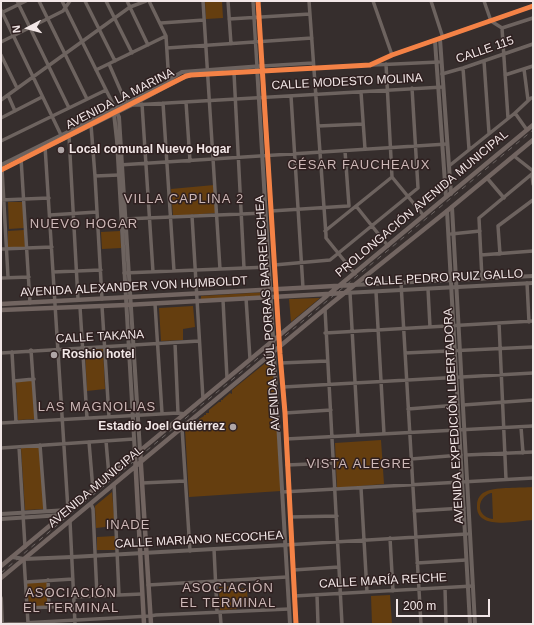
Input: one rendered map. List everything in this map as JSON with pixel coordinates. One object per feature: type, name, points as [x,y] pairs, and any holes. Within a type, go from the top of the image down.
[{"type":"main road","name":"PROLONGACIÓN AVENIDA MUNICIPAL","points":[[324,301],[331,293],[533,125]]},
{"type":"main road","name":"PROLONGACIÓN AVENIDA MUNICIPAL","points":[[332,303],[348,293],[354,285],[533,140]]},
{"type":"main road","name":"CALLE PEDRO RUIZ GALLO","points":[[340,286],[354,285]]},
{"type":"main road","name":"AVENIDA ALEXANDER VON HUMBOLDT","points":[[1,304],[340,286]]},
{"type":"main road","points":[[322,288],[325,309]]},
{"type":"main road","name":"CALLE PEDRO RUIZ GALLO","points":[[331,293],[348,293]]},
{"type":"main road","name":"AVENIDA ALEXANDER VON HUMBOLDT","points":[[1,310],[155,304],[331,293]]},
{"type":"main road","name":"AVENIDA MUNICIPAL","points":[[1,566],[279,335],[324,301]]},
{"type":"main road","name":"AVENIDA MUNICIPAL","points":[[1,578],[332,303]]},
{"type":"main road","points":[[140,450],[151,624]]},
{"type":"main road","points":[[135,455],[144,624]]},
{"type":"main road","points":[[137,491],[142,490]]},
{"type":"street","points":[[26,1],[18,3],[1,12],[61,135]]},
{"type":"street","points":[[39,1],[87,99]]},
{"type":"street","points":[[62,1],[106,90],[115,112],[123,219]]},
{"type":"street","points":[[1,42],[63,11],[70,1]]},
{"type":"street","points":[[85,1],[115,61]]},
{"type":"street","points":[[106,1],[132,53]]},
{"type":"street","points":[[126,1],[148,45]]},
{"type":"street","points":[[1,100],[130,7],[147,1],[161,23],[166,36],[169,83]]},
{"type":"street","points":[[203,1],[220,269]]},
{"type":"street","points":[[228,1],[231,44]]},
{"type":"street","name":"AVENIDA RAÚL PORRAS BARRENECHEA","points":[[253,1],[290,624]]},
{"type":"street","name":"AVENIDA RAÚL PORRAS BARRENECHEA","points":[[258,1],[276,297],[285,413],[296,624]]},
{"type":"street","points":[[309,1],[326,238],[354,274]]},
{"type":"street","points":[[373,1],[392,55]]},
{"type":"street","points":[[430,1],[439,39],[439,62],[445,144],[446,197]]},
{"type":"street","points":[[484,1],[491,20],[502,28]]},
{"type":"street","points":[[18,3],[69,108]]},
{"type":"street","name":"AVENIDA LA MARINA","points":[[208,72],[370,65],[392,55],[533,6]]},
{"type":"street","points":[[229,19],[310,14]]},
{"type":"street","points":[[502,28],[533,18]]},
{"type":"street","points":[[161,23],[204,20]]},
{"type":"street","points":[[502,28],[508,118]]},
{"type":"street","points":[[96,70],[166,36]]},
{"type":"street","points":[[167,48],[312,38]]},
{"type":"street","name":"CALLE 115","points":[[442,74],[533,44]]},
{"type":"street","points":[[1,55],[17,88]]},
{"type":"street","points":[[484,61],[489,133]]},
{"type":"street","points":[[370,65],[439,62]]},
{"type":"street","points":[[439,62],[442,74],[441,87]]},
{"type":"street","name":"AVENIDA LA MARINA","points":[[262,69],[313,63]]},
{"type":"street","points":[[109,64],[126,102]]},
{"type":"street","points":[[386,64],[392,178],[424,216]]},
{"type":"street","points":[[505,75],[533,66]]},
{"type":"street","points":[[463,68],[469,149]]},
{"type":"street","name":"AVENIDA LA MARINA","points":[[45,146],[61,135],[132,105],[169,83],[172,78],[182,72],[234,73],[257,69]]},
{"type":"street","points":[[524,69],[528,100]]},
{"type":"street","points":[[234,73],[244,268]]},
{"type":"street","name":"AVENIDA LA MARINA","points":[[1,168],[91,125],[115,112],[126,102],[169,83]]},
{"type":"street","name":"CALLE MODESTO MOLINA","points":[[132,105],[441,87]]},
{"type":"street","points":[[274,265],[328,261],[339,254],[418,187],[412,88]]},
{"type":"street","points":[[1,141],[106,90]]},
{"type":"street","points":[[361,92],[365,149]]},
{"type":"street","points":[[8,95],[15,111]]},
{"type":"street","points":[[291,96],[303,288]]},
{"type":"street","points":[[1,118],[42,97]]},
{"type":"street","points":[[449,166],[515,113],[530,98],[533,98]]},
{"type":"street","points":[[186,102],[190,160]]},
{"type":"street","points":[[163,103],[174,271]]},
{"type":"street","points":[[142,104],[153,272]]},
{"type":"street","points":[[515,113],[527,130]]},
{"type":"street","points":[[318,126],[363,124]]},
{"type":"street","points":[[91,125],[102,299]]},
{"type":"street","points":[[69,136],[78,300]]},
{"type":"street","points":[[120,165],[445,144]]},
{"type":"street","points":[[445,144],[449,166],[450,194]]},
{"type":"street","points":[[1,519],[45,511],[68,510],[45,146]]},
{"type":"street","points":[[345,151],[348,206],[352,210]]},
{"type":"street","points":[[514,156],[533,173],[533,184]]},
{"type":"street","points":[[21,158],[28,248],[30,303]]},
{"type":"street","points":[[120,165],[119,175],[128,297],[134,345],[140,450]]},
{"type":"street","points":[[1,168],[8,278]]},
{"type":"street","points":[[482,279],[479,218],[533,173]]},
{"type":"street","points":[[95,176],[119,175]]},
{"type":"street","points":[[325,231],[392,178]]},
{"type":"street","points":[[487,178],[504,198]]},
{"type":"street","points":[[2,200],[49,198]]},
{"type":"street","points":[[500,254],[498,226],[533,200]]},
{"type":"street","points":[[271,211],[348,206]]},
{"type":"street","points":[[356,206],[388,246]]},
{"type":"street","name":"AVENIDA EXPEDICIÓN LIBERTADORA","points":[[452,207],[459,326],[458,352],[460,405],[468,534],[470,624]]},
{"type":"street","name":"AVENIDA EXPEDICIÓN LIBERTADORA","points":[[447,211],[454,326],[458,352]]},
{"type":"street","points":[[50,215],[97,212]]},
{"type":"street","points":[[123,219],[265,212]]},
{"type":"street","points":[[192,216],[203,399]]},
{"type":"street","points":[[448,234],[480,231]]},
{"type":"street","points":[[1,249],[52,247]]},
{"type":"street","points":[[481,256],[533,251]]},
{"type":"street","points":[[127,273],[269,267]]},
{"type":"street","points":[[53,272],[101,270]]},
{"type":"street","name":"CALLE PEDRO RUIZ GALLO","points":[[354,285],[533,276]]},
{"type":"street","points":[[1,278],[29,277]]},
{"type":"street","points":[[401,283],[421,624]]},
{"type":"street","points":[[325,333],[531,322],[527,283]]},
{"type":"street","name":"CALLE PEDRO RUIZ GALLO","points":[[348,293],[533,283]]},
{"type":"street","points":[[428,289],[430,327]]},
{"type":"street","points":[[376,292],[384,434]]},
{"type":"street","points":[[348,293],[352,332],[358,435]]},
{"type":"street","points":[[246,298],[250,359]]},
{"type":"street","points":[[224,300],[227,378]]},
{"type":"street","points":[[155,304],[162,414]]},
{"type":"street","points":[[129,305],[128,345],[135,455]]},
{"type":"street","points":[[102,306],[108,417]]},
{"type":"street","points":[[80,307],[87,418]]},
{"type":"street","points":[[325,309],[325,333],[331,410],[342,624]]},
{"type":"street","points":[[499,323],[506,480]]},
{"type":"street","name":"CALLE TAKANA","points":[[1,353],[199,341]]},
{"type":"street","points":[[175,343],[178,413]]},
{"type":"street","points":[[405,353],[458,352],[533,347]]},
{"type":"street","points":[[31,350],[36,421]]},
{"type":"street","points":[[12,352],[16,422]]},
{"type":"street","points":[[281,363],[327,361]]},
{"type":"street","points":[[283,387],[533,373]]},
{"type":"street","points":[[14,381],[34,380]]},
{"type":"street","points":[[408,409],[533,400]]},
{"type":"street","points":[[285,413],[331,410]]},
{"type":"street","points":[[1,423],[132,415],[185,414]]},
{"type":"street","points":[[286,438],[533,426]]},
{"type":"street","points":[[521,427],[523,453]]},
{"type":"street","points":[[182,428],[190,551]]},
{"type":"street","points":[[1,448],[134,439]]},
{"type":"street","points":[[106,441],[109,476]]},
{"type":"street","points":[[89,442],[93,490]]},
{"type":"street","points":[[40,446],[45,511]]},
{"type":"street","points":[[18,447],[24,547]]},
{"type":"street","points":[[411,459],[533,452]]},
{"type":"street","points":[[288,465],[334,463]]},
{"type":"street","points":[[282,492],[533,478]]},
{"type":"street","points":[[142,483],[185,481]]},
{"type":"street","name":"AVENIDA EXPEDICIÓN LIBERTADORA","points":[[465,482],[464,508],[468,534],[466,560],[475,624]]},
{"type":"street","points":[[114,484],[119,595]]},
{"type":"street","points":[[361,488],[367,592]]},
{"type":"street","points":[[91,504],[93,508],[97,596]]},
{"type":"street","points":[[414,511],[464,508]]},
{"type":"street","points":[[1,514],[62,515]]},
{"type":"street","points":[[290,517],[336,516]]},
{"type":"street","points":[[70,521],[75,622]]},
{"type":"street","name":"CALLE MARIANO NECOCHEA","points":[[12,557],[24,559],[96,556],[468,534]]},
{"type":"street","points":[[390,538],[393,591]]},
{"type":"street","points":[[214,549],[215,581],[221,624]]},
{"type":"street","points":[[24,559],[28,623]]},
{"type":"street","points":[[417,563],[466,560]]},
{"type":"street","points":[[293,570],[339,567]]},
{"type":"street","points":[[148,585],[287,577]]},
{"type":"street","points":[[26,582],[73,579]]},
{"type":"street","points":[[48,580],[49,607]]},
{"type":"street","name":"CALLE MARÍA REICHE","points":[[294,596],[470,586]]},
{"type":"street","points":[[444,588],[446,624]]},
{"type":"street","points":[[74,597],[142,594]]},
{"type":"street","points":[[317,595],[318,624]]},
{"type":"street","points":[[1,598],[3,624],[75,622],[156,615],[289,609]]},
{"type":"street","points":[[27,608],[74,606]]},
{"type":"shaded area","points":[[205,1],[222,1],[223,18],[206,19]]},
{"type":"shaded area","points":[[214,185],[216,213],[173,216],[171,189]]},
{"type":"shaded area","points":[[8,202],[23,202],[24,228],[9,229]]},
{"type":"shaded area","points":[[24,230],[25,247],[8,247],[8,231]]},
{"type":"shaded area","points":[[120,231],[121,248],[102,249],[101,232]]},
{"type":"shaded area","points":[[268,292],[268,296],[201,300],[201,296]]},
{"type":"shaded area","points":[[320,298],[291,322],[289,299]]},
{"type":"shaded area","points":[[193,306],[195,327],[183,329],[183,340],[161,341],[159,308]]},
{"type":"shaded area","points":[[103,349],[105,389],[87,391],[85,350]]},
{"type":"shaded area","name":"Estadio Joel Gutiérrez","points":[[268,361],[273,363],[281,491],[189,497],[185,429],[195,424],[195,422],[199,422],[199,419],[206,415],[206,413],[209,413],[209,410],[221,402],[221,400],[223,400],[230,393],[232,394],[232,390]]},
{"type":"shaded area","points":[[32,380],[35,419],[18,420],[16,382]]},
{"type":"shaded area","points":[[381,440],[384,484],[337,488],[335,443]]},
{"type":"shaded area","points":[[40,447],[44,509],[25,510],[21,448]]},
{"type":"shaded area","points":[[533,487],[533,520],[498,523],[483,518],[478,513],[478,500],[481,494],[485,492],[497,489]],"holes":[[[492,493],[493,519],[487,518],[483,515],[480,507],[486,495]]]},
{"type":"shaded area","points":[[112,492],[115,526],[96,528],[95,506]]},
{"type":"shaded area","points":[[115,536],[116,550],[97,550],[97,537]]},
{"type":"shaded area","points":[[47,582],[48,606],[29,606],[27,583]]},
{"type":"shaded area","points":[[235,586],[236,589],[247,588],[248,606],[237,607],[236,602],[237,609],[220,610],[219,587]]},
{"type":"shaded area","points":[[390,595],[392,624],[372,624],[371,596]]},
{"type":"railway","points":[[1,573],[533,130]]},
{"type":"cycle path","points":[[258,1],[285,413],[296,624]]},
{"type":"cycle path","points":[[1,170],[186,76],[370,65],[392,55],[533,6]]},
{"type":"place","name":"Local comunal Nuevo Hogar","points":[[61,150]]},
{"type":"place","name":"Roshio hotel","points":[[54,355]]},
{"type":"place","name":"Estadio Joel Gutiérrez","points":[[233,427]]},
{"type":"district","name":"CÉSAR FAUCHEAUX","points":[[359,165]]},
{"type":"district","name":"VILLA CAPLINA 2","points":[[184,199]]},
{"type":"district","name":"NUEVO HOGAR","points":[[84,224]]},
{"type":"district","name":"LAS MAGNOLIAS","points":[[97,407]]},
{"type":"district","name":"VISTA ALEGRE","points":[[359,464]]},
{"type":"district","name":"INADE","points":[[128,525]]},
{"type":"district","name":"ASOCIACIÓN EL TERMINAL","points":[[228,596]]},
{"type":"district","name":"ASOCIACIÓN EL TERMINAL","points":[[71,600]]}]
